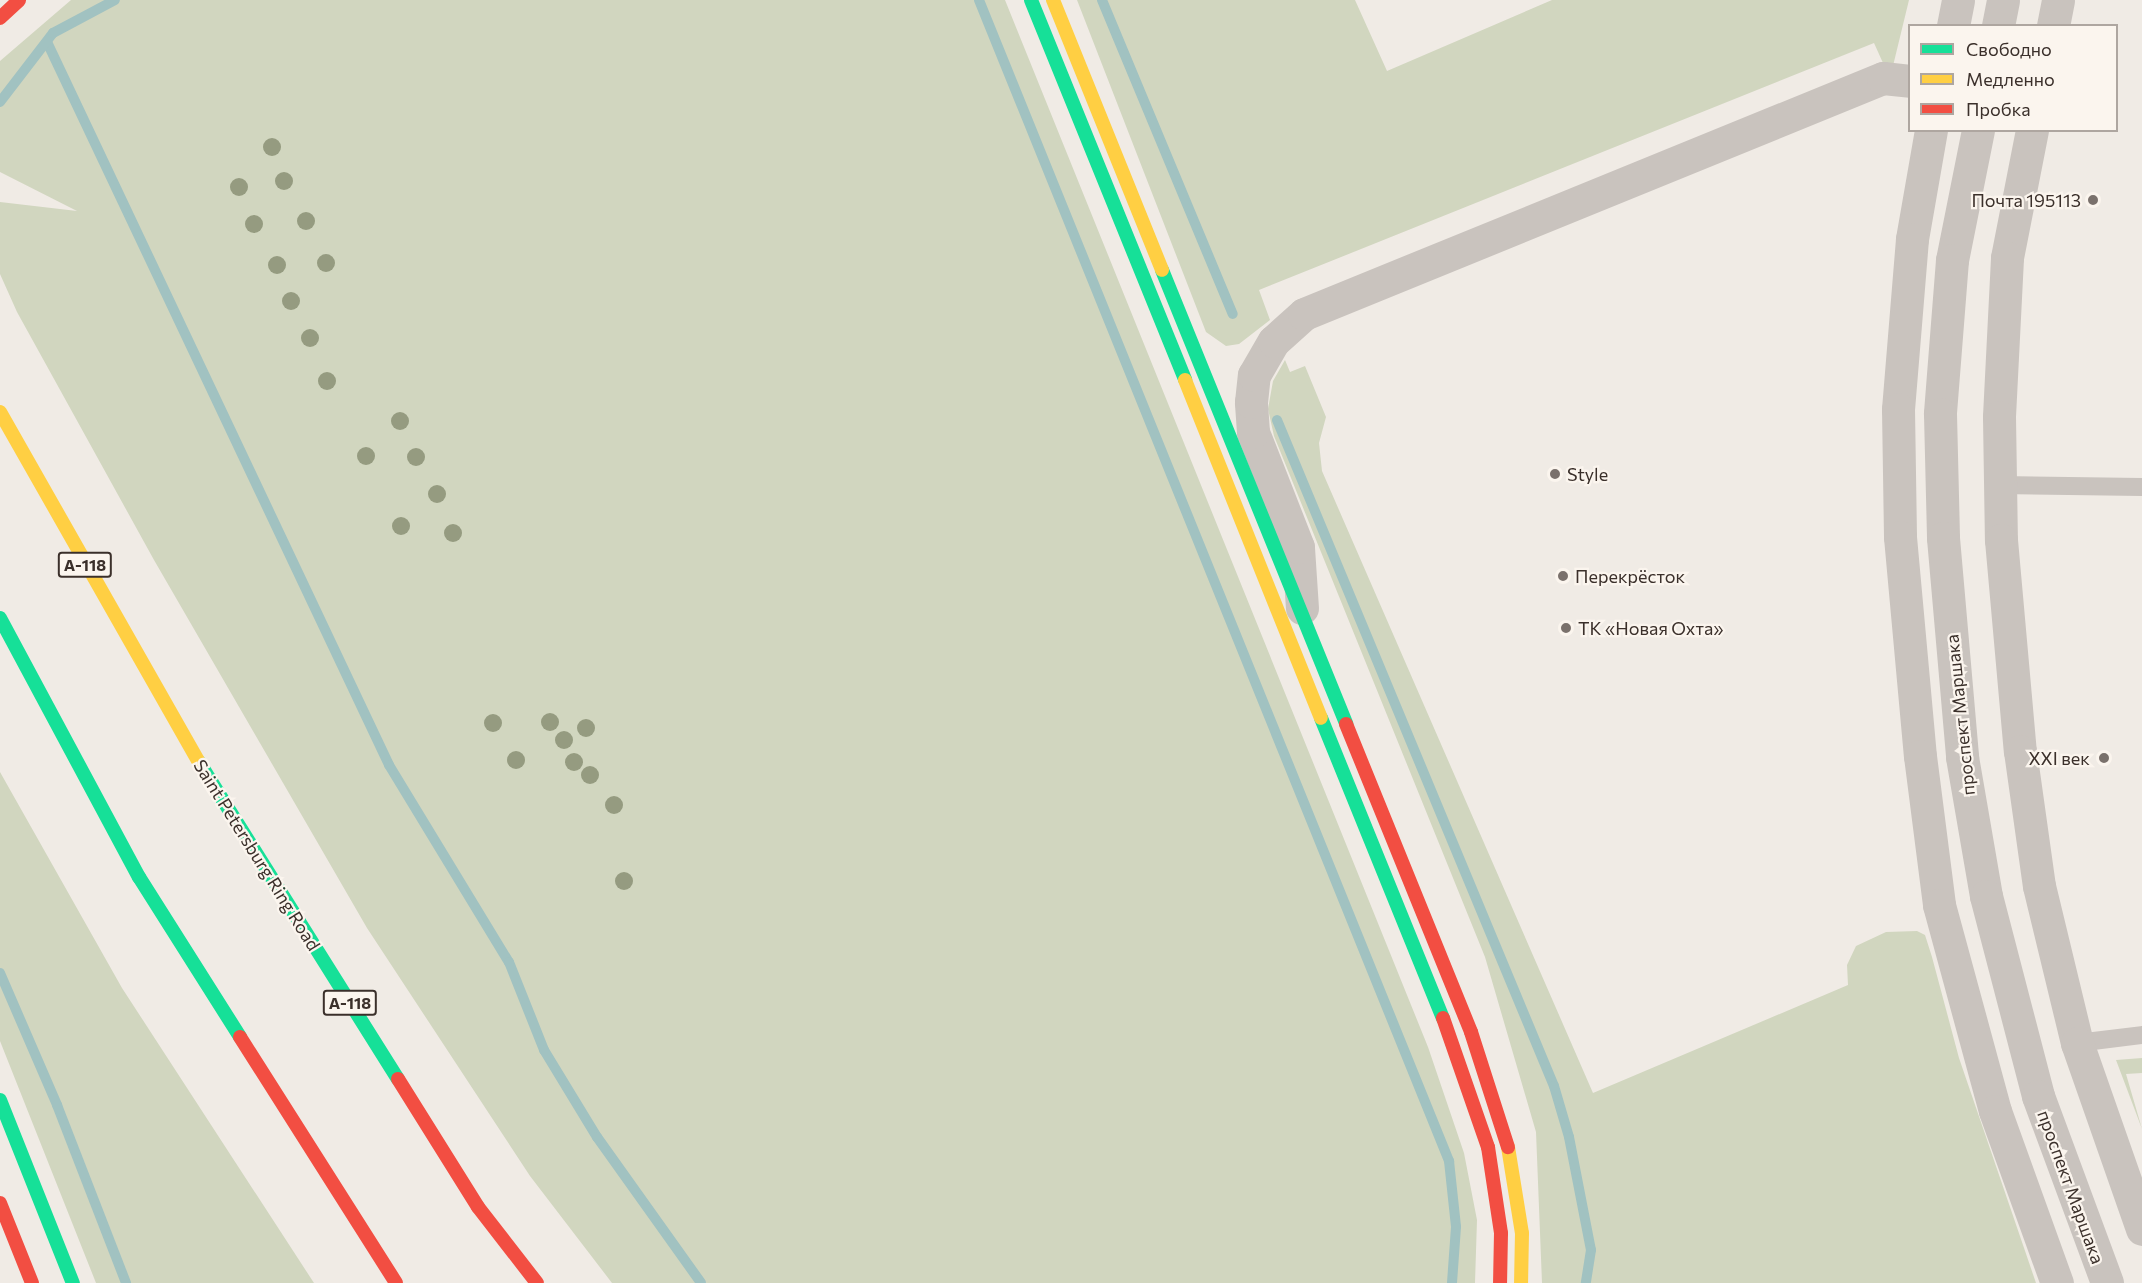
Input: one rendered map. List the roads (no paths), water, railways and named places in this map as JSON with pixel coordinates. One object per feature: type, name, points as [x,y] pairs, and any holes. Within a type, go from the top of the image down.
[{"type":"main road","points":[[0,18],[20,0]]},
{"type":"main road","points":[[1031,0],[1452,1040],[1488,1147],[1501,1233],[1500,1283]]},
{"type":"main road","points":[[1053,0],[1303,613],[1485,1074],[1506,1138],[1522,1233],[1521,1283]]},
{"type":"main road","name":"Saint Petersburg Ring Road","points":[[0,412],[171,718],[478,1206],[537,1283]]},
{"type":"main road","points":[[0,618],[139,877],[396,1283]]},
{"type":"main road","points":[[0,1100],[73,1283]]},
{"type":"main road","points":[[0,1203],[32,1283]]},
{"type":"street","points":[[1953,24],[1959,0]]},
{"type":"street","points":[[1998,24],[2003,0]]},
{"type":"street","points":[[2053,24],[2058,0]]},
{"type":"street","points":[[1303,613],[1298,547],[1253,432],[1254,375],[1274,341],[1304,314],[1575,201],[1883,78],[1908,81]]},
{"type":"street","points":[[1931,132],[1912,239],[1898,409],[1900,537],[1920,756],[1939,904],[1995,1111],[2057,1283]]},
{"type":"street","name":"проспект Маршака","points":[[1978,132],[1952,260],[1940,414],[1943,538],[1962,757],[1986,896],[2038,1096],[2107,1283]]},
{"type":"street","points":[[2032,132],[2007,258],[1999,485],[2020,751],[2039,886],[2077,1042],[2142,1229]]},
{"type":"lane","points":[[1999,485],[2142,487]]},
{"type":"lane","points":[[2077,1042],[2142,1035]]},
{"type":"waterway","points":[[0,102],[53,33],[115,0]]},
{"type":"waterway","points":[[979,0],[1449,1161],[1456,1227],[1452,1283]]},
{"type":"waterway","points":[[1102,0],[1233,314]]},
{"type":"waterway","points":[[47,42],[389,765],[509,962],[544,1050],[597,1137],[701,1283]]},
{"type":"waterway","points":[[1277,420],[1554,1086],[1569,1137],[1591,1250],[1586,1283]]},
{"type":"waterway","points":[[0,973],[57,1105],[126,1283]]},
{"type":"place","name":"Почта 195113","points":[[2093,200]]},
{"type":"place","name":"Style","points":[[1555,474]]},
{"type":"place","name":"Перекрёсток","points":[[1563,576]]},
{"type":"place","name":"ТК «Новая Охта»","points":[[1566,628]]},
{"type":"place","name":"XXI век","points":[[2104,758]]}]
